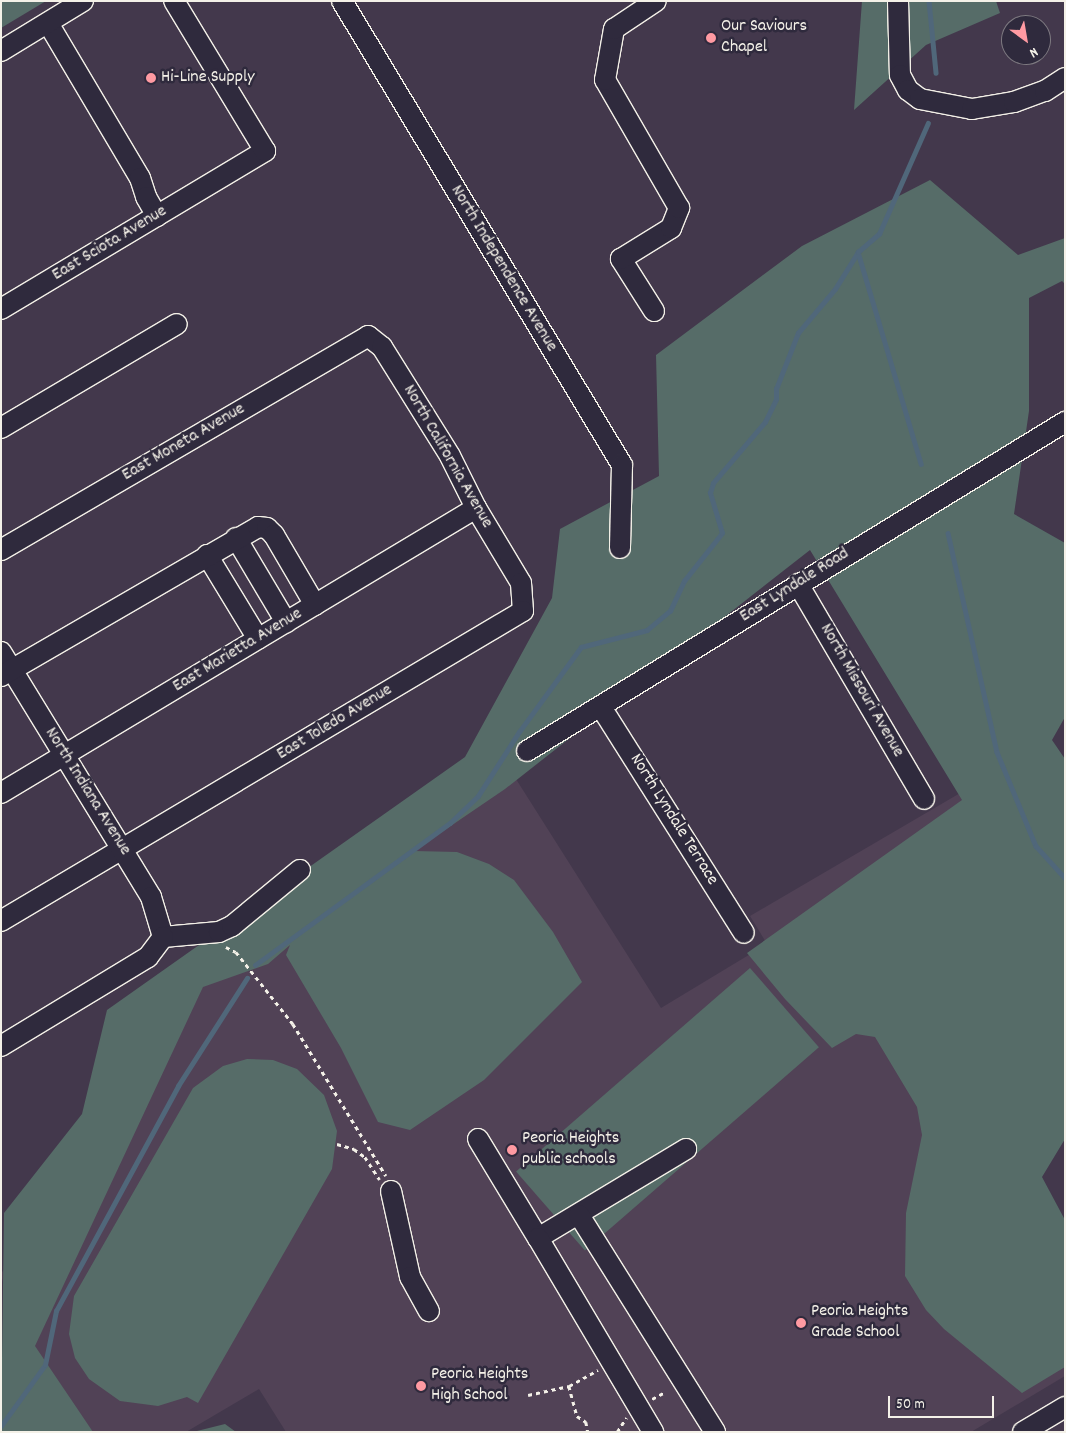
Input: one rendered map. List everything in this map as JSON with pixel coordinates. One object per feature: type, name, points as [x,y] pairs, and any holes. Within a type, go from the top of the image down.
[{"type":"street","points":[[1,51],[55,13],[83,1]]},
{"type":"street","name":"East Sciota Avenue","points":[[1,309],[265,151],[174,1]]},
{"type":"street","name":"North Independence Avenue","points":[[342,1],[622,465],[620,548]]},
{"type":"street","points":[[654,311],[621,259],[671,228],[679,208],[605,80],[614,29],[656,1]]},
{"type":"street","points":[[898,1],[900,74],[908,90],[920,99],[972,109],[1014,102],[1045,91],[1065,78]]},
{"type":"street","points":[[55,13],[140,178],[146,197],[157,216]]},
{"type":"street","points":[[1,428],[177,324]]},
{"type":"street","name":"North California Avenue","points":[[368,336],[382,348],[450,456],[476,508],[521,583]]},
{"type":"street","name":"East Moneta Avenue","points":[[1,550],[368,336]]},
{"type":"street","name":"East Lyndale Road","points":[[527,751],[1065,422]]},
{"type":"street","name":"East Marietta Avenue","points":[[1,793],[476,508]]},
{"type":"street","points":[[7,673],[236,538],[258,527],[267,528],[315,604]]},
{"type":"street","points":[[236,538],[286,622]]},
{"type":"street","points":[[207,555],[258,639]]},
{"type":"street","name":"East Toledo Avenue","points":[[122,849],[523,611],[521,583]]},
{"type":"street","name":"North Missouri Avenue","points":[[798,584],[924,799]]},
{"type":"street","name":"North Indiana Avenue","points":[[1,652],[7,673],[64,755],[151,897],[163,937]]},
{"type":"street","name":"North Lyndale Terrace","points":[[601,707],[744,933]]},
{"type":"street","points":[[1,921],[122,849]]},
{"type":"street","points":[[1,1046],[148,958],[163,937],[218,932],[232,926],[300,870]]},
{"type":"street","points":[[478,1139],[653,1432]]},
{"type":"street","points":[[538,1238],[686,1148]]},
{"type":"street","points":[[391,1187],[410,1277],[429,1311]]},
{"type":"street","points":[[579,1214],[715,1432]]},
{"type":"street","points":[[1023,1432],[1063,1412]]},
{"type":"path","points":[[230,949],[236,952],[293,1024],[391,1187]]},
{"type":"path","points":[[337,1144],[354,1148],[365,1157],[384,1186],[391,1187]]},
{"type":"path","points":[[528,1396],[569,1386],[604,1367]]},
{"type":"path","points":[[569,1386],[577,1416],[586,1422],[588,1432]]},
{"type":"path","points":[[617,1432],[631,1412]]},
{"type":"shaded area","name":"Peoria Heights public schools","points":[[1020,758],[876,1027],[1065,1339],[1065,1376],[971,1432],[286,1432],[259,1389],[186,1432],[39,1432],[1,1274],[183,962],[509,768],[661,1008],[767,944],[750,916]]},
{"type":"green space","points":[[1,1],[46,1],[1,28]]},
{"type":"green space","points":[[862,1],[996,1],[1000,13],[926,45],[854,110]]},
{"type":"green space","points":[[930,180],[1018,255],[1065,238],[1065,284],[1062,281],[1029,298],[1029,411],[1014,514],[1065,543],[1065,717],[1052,740],[1065,759],[1065,1139],[1042,1177],[1065,1220],[1065,1367],[1022,1393],[944,1329],[926,1310],[905,1276],[906,1213],[922,1135],[917,1107],[875,1037],[856,1034],[832,1048],[785,999],[747,953],[962,800],[810,550],[505,789],[414,851],[457,852],[489,864],[514,880],[553,932],[582,982],[484,1080],[410,1130],[378,1122],[341,1048],[286,955],[290,945],[268,964],[203,987],[35,1346],[93,1432],[1,1432],[4,1213],[82,1114],[107,1010],[465,757],[552,598],[560,529],[659,476],[656,355],[802,246]]},
{"type":"green space","points":[[750,968],[819,1047],[585,1251],[516,1171]]},
{"type":"green space","points":[[247,1059],[273,1060],[297,1069],[324,1095],[337,1131],[332,1169],[198,1403],[187,1397],[158,1406],[120,1401],[89,1379],[75,1358],[69,1334],[74,1296],[193,1088],[223,1066]]},
{"type":"green space","points":[[225,1424],[236,1432],[193,1432]]},
{"type":"waterway","points":[[929,1],[936,73]]},
{"type":"waterway","points":[[255,965],[450,823],[478,796],[519,732],[581,647],[647,630],[670,611],[684,581],[722,533],[710,493],[713,483],[765,422],[776,399],[776,389],[798,333],[835,289],[858,252],[879,234],[928,123]]},
{"type":"waterway","points":[[858,252],[921,464]]},
{"type":"waterway","points":[[948,533],[997,752],[1036,846],[1065,878]]},
{"type":"waterway","points":[[1,1426],[45,1365],[56,1311],[178,1086],[247,978]]},
{"type":"place","name":"Our Saviours Chapel","points":[[711,38]]},
{"type":"place","name":"Hi-Line Supply","points":[[151,78]]},
{"type":"place","name":"Peoria Heights public schools","points":[[512,1150]]},
{"type":"place","name":"Peoria Heights Grade School","points":[[801,1323]]},
{"type":"place","name":"Peoria Heights High School","points":[[421,1386]]}]
